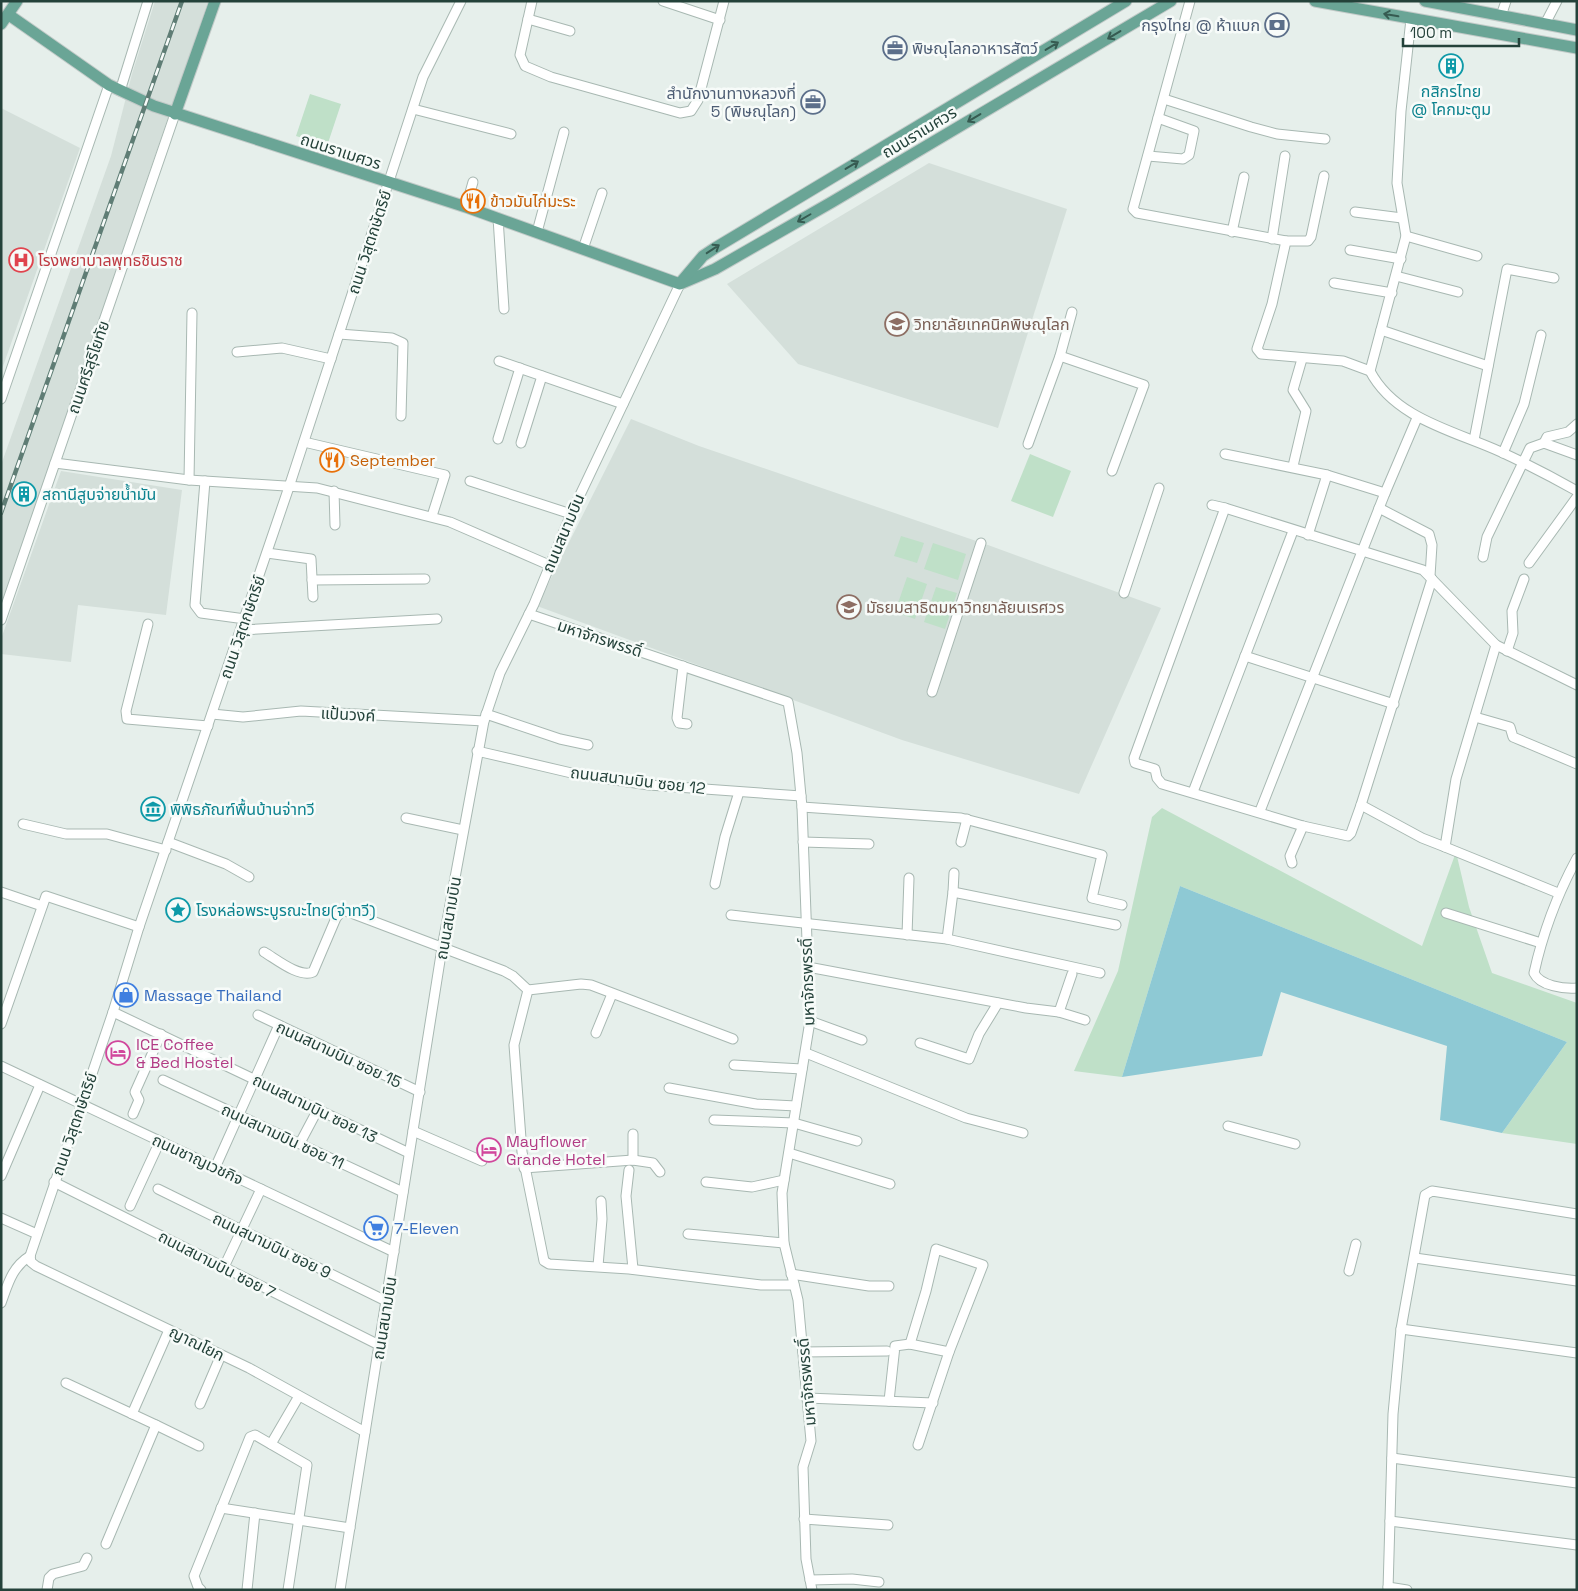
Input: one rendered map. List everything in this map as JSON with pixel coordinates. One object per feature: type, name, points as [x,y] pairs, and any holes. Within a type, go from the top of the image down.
[{"type":"main road","points":[[1,24],[10,15],[17,1]]},
{"type":"main road","points":[[175,114],[215,1]]},
{"type":"main road","name":"ถนนราเมศวร","points":[[10,15],[109,85],[175,114],[389,184],[466,207],[680,284],[715,269],[832,202],[1171,1]]},
{"type":"main road","points":[[1315,1],[1577,48]]},
{"type":"main road","points":[[1425,1],[1577,30]]},
{"type":"main road","points":[[1123,3],[1132,24]]},
{"type":"main road","name":"ถนนราเมศวร","points":[[680,284],[703,256],[1123,3]]},
{"type":"main road","points":[[820,184],[832,202]]},
{"type":"street","points":[[120,90],[148,1]]},
{"type":"street","name":"ถนน วิสุตกษัตริย์","points":[[30,1256],[113,1012],[139,927],[304,442],[423,77],[462,1]]},
{"type":"street","points":[[532,1],[520,55],[525,66],[551,77],[680,113],[691,111],[698,100],[724,1]]},
{"type":"street","points":[[664,1],[720,20]]},
{"type":"street","points":[[1190,1],[1133,209],[1137,214],[1232,232],[1286,241],[1308,240],[1311,237],[1324,176]]},
{"type":"street","points":[[1500,16],[1506,1]]},
{"type":"street","points":[[1545,24],[1557,1]]},
{"type":"street","points":[[528,19],[570,30]]},
{"type":"street","points":[[1370,371],[1406,236],[1397,183],[1401,110],[1411,19]]},
{"type":"street","points":[[1,399],[109,85]]},
{"type":"street","points":[[1164,98],[1268,132],[1325,139]]},
{"type":"street","points":[[413,109],[511,134]]},
{"type":"street","name":"ถนนศรีสุริโยทัย","points":[[1,620],[175,114]]},
{"type":"street","points":[[1148,156],[1183,159],[1189,155],[1194,131],[1158,118]]},
{"type":"street","points":[[537,232],[564,132]]},
{"type":"street","points":[[1272,239],[1285,156]]},
{"type":"street","points":[[1232,232],[1244,177]]},
{"type":"street","points":[[466,207],[473,182]]},
{"type":"street","points":[[583,249],[602,193]]},
{"type":"street","points":[[1355,212],[1402,218]]},
{"type":"street","points":[[498,218],[504,309]]},
{"type":"street","points":[[1406,236],[1476,256]]},
{"type":"street","points":[[1286,241],[1272,304],[1257,348],[1261,354],[1343,361],[1370,371],[1377,384],[1417,418],[1474,440],[1523,462],[1577,491]]},
{"type":"street","points":[[1350,250],[1400,259]]},
{"type":"street","points":[[1474,440],[1507,269],[1554,278]]},
{"type":"street","points":[[1396,276],[1458,292]]},
{"type":"street","points":[[1334,283],[1392,293]]},
{"type":"street","name":"ถนนสนามบิน","points":[[340,1590],[442,948],[477,751],[485,718],[500,673],[529,614],[571,514],[680,284]]},
{"type":"street","points":[[1028,444],[1060,356],[1072,312]]},
{"type":"street","points":[[188,480],[192,313]]},
{"type":"street","points":[[1381,330],[1488,366]]},
{"type":"street","points":[[339,334],[392,338],[402,343],[401,416]]},
{"type":"street","points":[[1503,453],[1524,404],[1541,335]]},
{"type":"street","points":[[237,352],[282,348],[331,359]]},
{"type":"street","points":[[1060,356],[1144,385],[1112,471]]},
{"type":"street","points":[[1293,466],[1306,411],[1293,390],[1302,359]]},
{"type":"street","points":[[499,361],[623,404]]},
{"type":"street","points":[[498,439],[520,368]]},
{"type":"street","points":[[521,443],[542,376]]},
{"type":"street","points":[[1260,811],[1363,553],[1379,508],[1417,418]]},
{"type":"street","points":[[1544,443],[1547,437],[1568,432],[1577,424]]},
{"type":"street","points":[[304,442],[445,475],[432,516]]},
{"type":"street","points":[[1483,556],[1486,537],[1530,448],[1544,443],[1577,455]]},
{"type":"street","points":[[1225,454],[1293,466],[1385,493]]},
{"type":"street","points":[[55,463],[188,480],[334,491],[432,516],[467,528],[550,565]]},
{"type":"street","points":[[1308,535],[1328,475]]},
{"type":"street","points":[[205,481],[195,605],[201,613],[245,619]]},
{"type":"street","points":[[470,481],[571,514]]},
{"type":"street","points":[[1124,593],[1159,488]]},
{"type":"street","points":[[334,491],[335,525]]},
{"type":"street","points":[[1529,563],[1577,497]]},
{"type":"street","points":[[1212,504],[1363,553],[1423,570],[1496,645],[1577,684]]},
{"type":"street","points":[[1225,508],[1134,758],[1135,763],[1155,769],[1159,782],[1260,811],[1304,826],[1348,836],[1351,833],[1361,805],[1394,704],[1431,578],[1432,545],[1429,534],[1379,508]]},
{"type":"street","points":[[1193,792],[1293,531]]},
{"type":"street","points":[[932,692],[982,543]]},
{"type":"street","points":[[267,553],[311,560],[314,597]]},
{"type":"street","points":[[312,580],[425,579]]},
{"type":"street","points":[[1507,651],[1514,633],[1512,611],[1524,579]]},
{"type":"street","name":"มหาจักรพรรดิ์","points":[[529,614],[788,702],[797,754],[802,806],[810,1021],[782,1193],[784,1243],[798,1300],[811,1441],[802,1467],[806,1559],[812,1590]]},
{"type":"street","points":[[241,630],[437,620]]},
{"type":"street","points":[[148,624],[126,711],[127,719],[208,726]]},
{"type":"street","points":[[1445,847],[1456,779],[1496,645]]},
{"type":"street","points":[[1245,656],[1394,704]]},
{"type":"street","points":[[683,666],[677,718],[678,722],[687,724]]},
{"type":"street","name":"แป้นวงค์","points":[[212,714],[243,717],[301,711],[485,718],[588,745]]},
{"type":"street","points":[[1475,717],[1510,728],[1513,737],[1577,764]]},
{"type":"street","name":"ถนนสนามบิน ซอย 12","points":[[477,751],[580,775],[649,785],[801,796]]},
{"type":"street","points":[[715,884],[725,837],[739,792]]},
{"type":"street","points":[[1361,805],[1422,838],[1558,893]]},
{"type":"street","points":[[802,806],[967,819],[1102,855],[1092,898],[1122,905]]},
{"type":"street","points":[[406,818],[463,830]]},
{"type":"street","points":[[961,842],[967,819]]},
{"type":"street","points":[[23,824],[66,834],[108,834],[167,846],[226,864],[249,877]]},
{"type":"street","points":[[1292,863],[1290,856],[1304,826]]},
{"type":"street","points":[[803,842],[869,844]]},
{"type":"street","points":[[1577,858],[1558,893],[1541,943],[1535,977],[1559,987],[1577,988]]},
{"type":"street","points":[[947,939],[954,873]]},
{"type":"street","points":[[907,935],[909,878]]},
{"type":"street","points":[[953,892],[1116,925]]},
{"type":"street","points":[[2,894],[42,906]]},
{"type":"street","points":[[1,1024],[46,896],[139,927]]},
{"type":"street","points":[[264,952],[305,973],[313,972],[336,918],[346,911],[504,971],[513,976],[528,990],[581,984],[591,985],[733,1039]]},
{"type":"street","points":[[1446,913],[1541,943]]},
{"type":"street","points":[[731,915],[805,925],[947,939],[1100,973]]},
{"type":"street","points":[[808,966],[1059,1012],[1086,1020]]},
{"type":"street","points":[[1059,1012],[1072,974]]},
{"type":"street","points":[[528,990],[514,1045],[524,1168],[544,1261],[549,1264],[598,1266],[761,1285],[794,1285]]},
{"type":"street","points":[[596,1033],[612,994]]},
{"type":"street","points":[[920,1043],[969,1059],[979,1034],[998,1002]]},
{"type":"street","name":"ถนนสนามบิน ซอย 13","points":[[113,1012],[409,1153]]},
{"type":"street","name":"ถนนสนามบิน ซอย 15","points":[[258,1016],[420,1092]]},
{"type":"street","points":[[810,1021],[862,1040]]},
{"type":"street","points":[[215,1168],[279,1025]]},
{"type":"street","points":[[134,1114],[139,1100],[135,1092],[161,1034]]},
{"type":"street","points":[[806,1053],[949,1112],[1023,1133]]},
{"type":"street","points":[[734,1064],[802,1069]]},
{"type":"street","name":"ถนนชาญเวชกิจ","points":[[1,1066],[394,1252]]},
{"type":"street","name":"ถนนสนามบิน ซอย 11","points":[[163,1080],[403,1192]]},
{"type":"street","points":[[1,1176],[40,1085]]},
{"type":"street","points":[[669,1088],[756,1104],[796,1106]]},
{"type":"street","points":[[300,1143],[318,1109]]},
{"type":"street","points":[[714,1120],[794,1123],[857,1141]]},
{"type":"street","points":[[1228,1126],[1295,1144]]},
{"type":"street","points":[[413,1131],[482,1161]]},
{"type":"street","points":[[633,1134],[633,1160]]},
{"type":"street","points":[[130,1206],[160,1141]]},
{"type":"street","points":[[788,1153],[890,1184]]},
{"type":"street","points":[[524,1168],[633,1160],[649,1161],[660,1172]]},
{"type":"street","points":[[629,1170],[626,1196],[633,1270]]},
{"type":"street","points":[[706,1182],[752,1187],[784,1180]]},
{"type":"street","name":"ถนนสนามบิน ซอย 7","points":[[54,1182],[379,1345]]},
{"type":"street","name":"ถนนสนามบิน ซอย 9","points":[[158,1189],[386,1302]]},
{"type":"street","points":[[224,1267],[261,1189]]},
{"type":"street","points":[[1407,1590],[1388,1588],[1392,1458],[1401,1329],[1415,1258],[1424,1198],[1428,1192],[1577,1214]]},
{"type":"street","points":[[598,1266],[602,1219],[601,1201]]},
{"type":"street","points":[[1,1218],[37,1234]]},
{"type":"street","points":[[688,1234],[784,1243]]},
{"type":"street","points":[[1349,1271],[1356,1244]]},
{"type":"street","points":[[910,1344],[936,1249],[983,1266],[949,1352],[918,1445]]},
{"type":"street","points":[[1,1303],[11,1276],[19,1262],[30,1256]]},
{"type":"street","name":"ญาณโยก","points":[[30,1256],[31,1262],[36,1266],[221,1355],[366,1432]]},
{"type":"street","points":[[1415,1258],[1577,1281]]},
{"type":"street","points":[[791,1274],[869,1286],[889,1286]]},
{"type":"street","points":[[1401,1329],[1577,1353]]},
{"type":"street","points":[[132,1414],[169,1330]]},
{"type":"street","points":[[889,1401],[895,1346],[910,1344],[949,1352]]},
{"type":"street","points":[[803,1352],[887,1351]]},
{"type":"street","points":[[200,1404],[221,1355]]},
{"type":"street","points":[[66,1383],[199,1446]]},
{"type":"street","points":[[271,1444],[299,1396]]},
{"type":"street","points":[[807,1398],[933,1403]]},
{"type":"street","points":[[106,1544],[156,1425]]},
{"type":"street","points":[[201,1590],[194,1576],[250,1437],[255,1435],[307,1465],[288,1590]]},
{"type":"street","points":[[1392,1458],[1577,1483]]},
{"type":"street","points":[[221,1508],[350,1528]]},
{"type":"street","points":[[246,1590],[255,1513]]},
{"type":"street","points":[[804,1520],[888,1525]]},
{"type":"street","points":[[1390,1521],[1577,1545]]},
{"type":"street","points":[[47,1590],[49,1578],[53,1574],[83,1566],[87,1558]]},
{"type":"street","points":[[810,1580],[852,1579],[879,1582]]},
{"type":"shaded area","points":[[155,1],[208,1],[1,606],[1,465],[111,156],[132,74]]},
{"type":"shaded area","name":"โรงพยาบาลพุทธชินราช","points":[[1,108],[80,148],[1,372]]},
{"type":"shaded area","name":"วิทยาลัยเทคนิคพิษณุโลก","points":[[929,163],[1067,209],[998,428],[798,364],[727,284]]},
{"type":"shaded area","name":"มัธยมสาธิตมหาวิทยาลัยนเรศวร","points":[[631,419],[699,446],[988,545],[1161,608],[1079,794],[902,740],[537,606]]},
{"type":"shaded area","points":[[61,471],[182,490],[166,615],[78,605],[71,662],[1,654],[1,639]]},
{"type":"green space","points":[[310,94],[341,104],[327,146],[296,136]]},
{"type":"green space","points":[[1030,454],[1071,471],[1053,517],[1011,501]]},
{"type":"green space","points":[[901,536],[924,543],[917,563],[894,556]]},
{"type":"green space","points":[[933,543],[966,554],[958,580],[924,569]]},
{"type":"green space","points":[[907,577],[927,584],[915,619],[895,612]]},
{"type":"green space","points":[[936,587],[957,593],[945,629],[924,622]]},
{"type":"green space","points":[[1162,808],[1422,946],[1456,852],[1469,907],[1492,973],[1577,1003],[1577,1144],[1502,1133],[1567,1042],[1180,886],[1122,1077],[1074,1071],[1118,971],[1152,817]]},
{"type":"water","points":[[1180,886],[1567,1042],[1502,1133],[1440,1120],[1447,1046],[1281,992],[1262,1056],[1122,1077]]},
{"type":"railway","points":[[1,513],[182,1]]},
{"type":"place","name":"กรุงไทย @ ห้าแบก","points":[[1277,25]]},
{"type":"place","name":"พิษณุโลกอาหารสัตว์","points":[[895,48]]},
{"type":"place","name":"กสิกรไทย @ โคกมะตูม","points":[[1451,66]]},
{"type":"place","name":"สำนักงานทางหลวงที่ 5 (พิษณุโลก)","points":[[813,102]]},
{"type":"place","name":"ข้าวมันไก่มะระ","points":[[473,201]]},
{"type":"place","name":"โรงพยาบาลพุทธชินราช","points":[[21,260]]},
{"type":"place","name":"วิทยาลัยเทคนิคพิษณุโลก","points":[[897,324]]},
{"type":"place","name":"September","points":[[332,460]]},
{"type":"place","name":"สถานีสูบจ่ายน้ำมัน","points":[[24,494]]},
{"type":"place","name":"มัธยมสาธิตมหาวิทยาลัยนเรศวร","points":[[849,607]]},
{"type":"place","name":"พิพิธภัณฑ์พื้นบ้านจ่าทวี","points":[[153,809]]},
{"type":"place","name":"โรงหล่อพระบูรณะไทย(จ่าทวี)","points":[[178,910]]},
{"type":"place","name":"Massage Thailand","points":[[126,995]]},
{"type":"place","name":"ICE Coffee & Bed Hostel","points":[[118,1053]]},
{"type":"place","name":"Mayflower Grande Hotel","points":[[489,1150]]},
{"type":"place","name":"7-Eleven","points":[[376,1228]]}]
